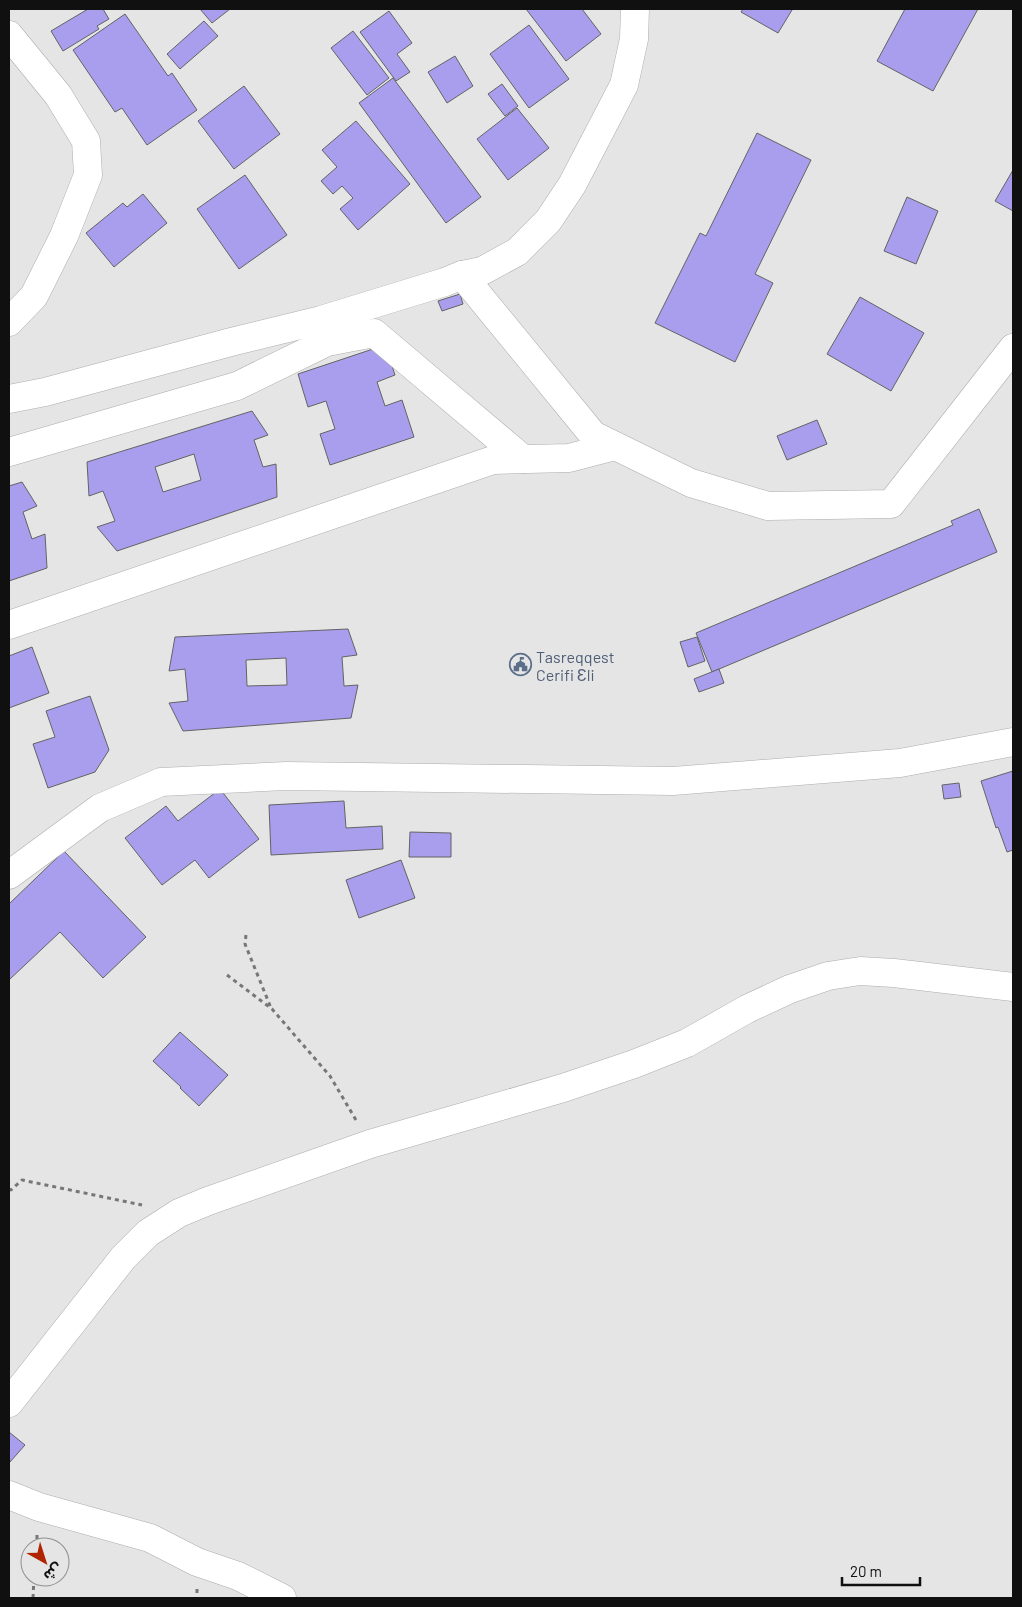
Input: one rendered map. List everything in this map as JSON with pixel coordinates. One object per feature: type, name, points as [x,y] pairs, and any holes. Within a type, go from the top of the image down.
[{"type":"street","points":[[9,399],[45,392],[321,320],[462,275],[482,271],[517,252],[548,221],[572,185],[624,84],[634,39],[635,9]]},
{"type":"street","points":[[9,35],[58,95],[86,141],[88,175],[64,236],[34,296],[9,322]]},
{"type":"street","points":[[462,275],[593,435],[691,483],[768,506],[891,504],[1013,348]]},
{"type":"street","points":[[9,452],[237,386],[327,342],[374,333],[523,459]]},
{"type":"street","points":[[9,625],[493,460],[569,458],[616,446]]},
{"type":"street","points":[[9,875],[100,808],[161,782],[286,776],[674,781],[900,763],[1013,742]]},
{"type":"street","points":[[9,1403],[123,1258],[148,1233],[179,1213],[370,1144],[563,1088],[634,1064],[687,1043],[747,1009],[790,989],[828,976],[869,971],[1013,987]]},
{"type":"street","points":[[9,1495],[39,1507],[150,1538],[197,1562],[238,1576],[282,1598]]},
{"type":"path","points":[[246,935],[245,944],[272,1009]]},
{"type":"path","points":[[227,975],[272,1009],[330,1076],[370,1144]]},
{"type":"path","points":[[9,1190],[22,1180],[179,1213]]},
{"type":"building","points":[[88,9],[103,9],[109,19],[97,26],[99,29],[63,51],[51,31]]},
{"type":"building","points":[[200,9],[230,9],[212,23]]},
{"type":"building","points":[[526,9],[582,9],[601,34],[566,61]]},
{"type":"building","points":[[743,9],[792,10],[778,33],[741,12]]},
{"type":"building","points":[[905,9],[978,9],[933,91],[877,61]]},
{"type":"building","points":[[389,11],[412,43],[397,54],[410,72],[396,81],[360,32]]},
{"type":"building","points":[[125,14],[168,76],[172,73],[197,110],[147,145],[122,108],[115,112],[73,50]]},
{"type":"building","points":[[204,21],[218,36],[180,69],[167,54]]},
{"type":"building","points":[[529,25],[569,79],[529,108],[490,54]]},
{"type":"building","points":[[353,31],[389,78],[367,95],[331,48]]},
{"type":"building","points":[[455,56],[473,86],[447,103],[428,72]]},
{"type":"building","points":[[393,78],[481,197],[446,223],[359,103]]},
{"type":"building","points":[[502,84],[518,106],[505,116],[488,94]]},
{"type":"building","points":[[244,86],[280,134],[234,169],[198,121]]},
{"type":"building","points":[[517,108],[549,148],[508,180],[477,139]]},
{"type":"building","points":[[356,121],[410,184],[358,230],[340,209],[353,198],[342,186],[333,194],[321,181],[337,167],[322,150]]},
{"type":"building","points":[[757,133],[811,160],[755,274],[773,283],[735,362],[655,323],[700,233],[706,236]]},
{"type":"building","points":[[1013,170],[1013,211],[995,201]]},
{"type":"building","points":[[245,175],[287,235],[239,269],[197,209]]},
{"type":"building","points":[[143,194],[167,223],[114,267],[86,233],[123,203],[127,207]]},
{"type":"building","points":[[907,197],[938,211],[916,264],[884,251]]},
{"type":"building","points":[[460,294],[463,304],[442,311],[438,301]]},
{"type":"building","points":[[860,297],[924,333],[891,391],[827,354]]},
{"type":"building","points":[[385,345],[395,375],[377,382],[385,406],[402,400],[414,437],[330,465],[320,434],[335,429],[326,401],[308,407],[298,374]]},
{"type":"building","points":[[252,411],[268,435],[254,440],[263,467],[276,464],[277,497],[117,551],[97,527],[115,521],[103,491],[89,496],[87,462]],"holes":[[[194,454],[201,480],[163,492],[155,467]]]},
{"type":"building","points":[[817,420],[827,444],[787,460],[777,436]]},
{"type":"building","points":[[22,482],[37,506],[23,512],[32,539],[45,534],[47,568],[9,581],[9,486]]},
{"type":"building","points":[[979,509],[997,552],[712,672],[696,633],[953,525],[951,521]]},
{"type":"building","points":[[348,629],[357,655],[342,657],[344,686],[358,685],[351,718],[183,731],[169,703],[188,701],[185,669],[169,671],[175,637]],"holes":[[[286,658],[287,685],[247,686],[246,660]]]},
{"type":"building","points":[[697,637],[705,661],[688,667],[680,642]]},
{"type":"building","points":[[32,647],[49,693],[9,708],[9,656]]},
{"type":"building","points":[[719,669],[724,683],[699,692],[694,679]]},
{"type":"building","points":[[90,696],[109,750],[95,772],[48,788],[33,744],[55,737],[46,711]]},
{"type":"building","points":[[1013,771],[1013,850],[1007,852],[998,827],[996,828],[981,781]]},
{"type":"building","points":[[959,783],[961,797],[944,799],[942,785]]},
{"type":"building","points":[[220,789],[259,839],[209,878],[195,860],[162,885],[125,838],[166,806],[178,821]]},
{"type":"building","points":[[344,801],[346,828],[382,826],[383,849],[271,855],[269,805]]},
{"type":"building","points":[[410,832],[451,833],[451,857],[409,857]]},
{"type":"building","points":[[64,851],[146,937],[103,978],[60,932],[9,980],[9,904]]},
{"type":"building","points":[[401,860],[415,898],[359,918],[346,880]]},
{"type":"building","points":[[180,1032],[228,1075],[199,1106],[153,1061]]},
{"type":"building","points":[[9,1432],[25,1445],[10,1462],[9,1460]]},
{"type":"place","name":"Tasreqqest Cerifi Ɛli","points":[[520,665]]}]
